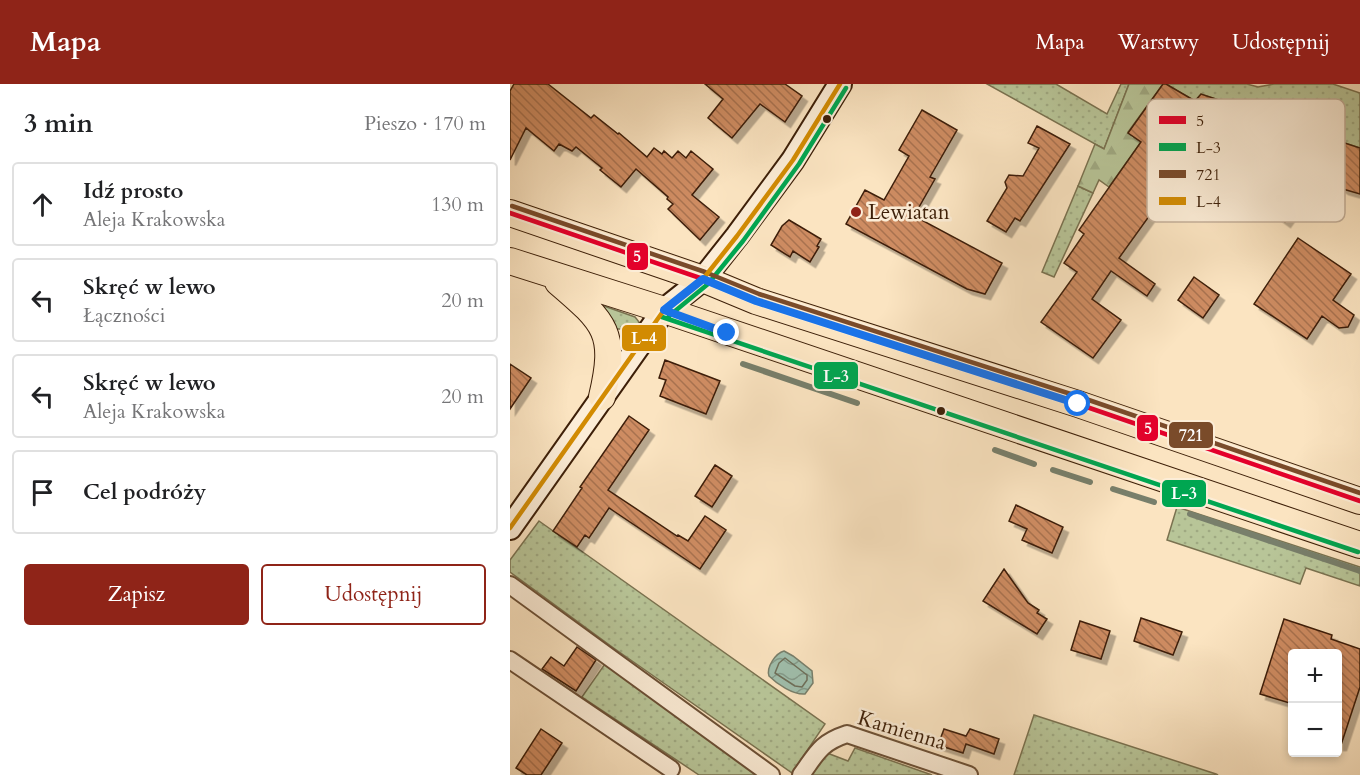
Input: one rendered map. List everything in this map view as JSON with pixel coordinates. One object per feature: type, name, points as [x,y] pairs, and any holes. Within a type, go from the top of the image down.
[{"type":"main road","points":[[510,213],[703,279],[756,301],[1078,404],[1360,501]]},
{"type":"main road","points":[[510,261],[664,310],[1360,545]]},
{"type":"main road","points":[[549,274],[595,314],[604,330],[609,351],[609,364],[602,397]]},
{"type":"street","points":[[510,528],[664,310],[703,279],[737,236],[793,160],[840,84]]},
{"type":"street","points":[[510,585],[771,775]]},
{"type":"street","points":[[510,660],[671,769]]},
{"type":"street","name":"Kamienna","points":[[801,775],[818,751],[830,740],[848,734],[969,775]]},
{"type":"green space","points":[[987,84],[1056,84],[1107,114],[1121,84],[1129,84],[1104,149]]},
{"type":"green space","points":[[1129,84],[1163,84],[1152,99],[1147,99],[1147,106],[1128,132],[1141,142],[1109,187],[1099,180],[1093,193],[1078,186],[1095,144],[1104,149]]},
{"type":"green space","points":[[1166,84],[1247,84],[1258,87],[1274,84],[1333,84],[1360,93],[1360,148],[1345,143],[1345,99],[1216,99],[1201,94],[1197,99],[1192,99]]},
{"type":"green space","points":[[1078,186],[1093,193],[1054,277],[1042,272]]},
{"type":"green space","points":[[604,306],[635,317],[639,322],[631,339],[620,329],[612,329],[599,308]]},
{"type":"green space","points":[[1177,507],[1360,567],[1360,586],[1306,568],[1300,584],[1167,540]]},
{"type":"green space","points":[[539,521],[825,724],[792,773],[510,572],[510,560]]},
{"type":"green space","points":[[607,661],[762,775],[699,775],[582,697]]},
{"type":"green space","points":[[1034,715],[1216,774],[1218,775],[1014,775]]},
{"type":"green space","points":[[855,748],[932,775],[811,775],[827,753],[848,761]]},
{"type":"water","points":[[784,651],[812,671],[813,683],[805,694],[790,691],[769,676],[772,661]]},
{"type":"building","points":[[514,84],[548,84],[591,118],[594,115],[619,133],[647,157],[654,148],[662,154],[664,151],[672,158],[678,151],[686,158],[691,151],[713,169],[692,195],[719,217],[700,240],[668,209],[673,204],[667,199],[668,197],[636,169],[621,187],[576,147],[572,151],[559,144],[554,151],[526,128],[510,160],[510,91]]},
{"type":"building","points":[[705,84],[785,84],[802,96],[785,122],[760,104],[732,138],[708,118],[723,99]]},
{"type":"building","points":[[1163,84],[1166,84],[1192,99],[1152,99]]},
{"type":"building","points":[[1201,94],[1216,99],[1197,99]]},
{"type":"building","points":[[1147,106],[1147,219],[1119,258],[1155,284],[1147,296],[1111,271],[1092,299],[1121,320],[1093,358],[1041,322],[1077,272],[1064,263],[1084,234],[1079,230],[1141,142],[1128,133]]},
{"type":"building","points":[[922,110],[957,130],[930,177],[935,179],[914,216],[1002,263],[985,294],[967,289],[846,224],[865,190],[884,200],[909,156],[899,150]]},
{"type":"building","points":[[1037,126],[1070,144],[1020,221],[1015,218],[1006,232],[987,221],[1007,188],[1005,182],[1009,175],[1023,176],[1039,148],[1028,143]]},
{"type":"building","points":[[1345,143],[1360,148],[1360,194],[1345,190]]},
{"type":"building","points":[[789,220],[821,239],[810,262],[793,251],[790,257],[771,245],[782,226]]},
{"type":"building","points":[[1298,238],[1351,274],[1333,300],[1354,315],[1348,327],[1339,328],[1322,316],[1307,339],[1254,304]]},
{"type":"building","points":[[1194,277],[1219,295],[1203,318],[1178,300]]},
{"type":"building","points":[[665,360],[720,381],[706,414],[660,396],[666,380],[659,378]]},
{"type":"building","points":[[510,364],[531,378],[510,409]]},
{"type":"building","points":[[629,416],[649,430],[608,490],[688,541],[705,516],[726,530],[700,569],[609,508],[589,538],[585,535],[577,547],[553,531]]},
{"type":"building","points":[[715,465],[732,476],[712,507],[695,496]]},
{"type":"building","points":[[1016,505],[1063,527],[1052,553],[1022,540],[1027,529],[1009,521]]},
{"type":"building","points":[[1004,569],[1028,603],[1039,610],[1037,613],[1047,619],[1037,634],[983,601]]},
{"type":"building","points":[[1141,618],[1182,632],[1173,655],[1134,641]]},
{"type":"building","points":[[1284,619],[1332,635],[1331,639],[1360,649],[1360,687],[1342,742],[1342,649],[1288,649],[1288,702],[1260,694]]},
{"type":"building","points":[[1080,621],[1110,631],[1101,659],[1071,650]]},
{"type":"building","points":[[577,647],[596,660],[576,691],[542,669],[551,657],[564,666]]},
{"type":"building","points":[[541,729],[562,743],[541,775],[527,775],[516,768]]},
{"type":"building","points":[[944,729],[966,736],[970,729],[999,739],[994,754],[966,744],[963,753],[938,745]]},
{"type":"waterway","points":[[743,364],[857,403]]},
{"type":"waterway","points":[[995,450],[1034,464]]},
{"type":"waterway","points":[[1053,470],[1090,482]]},
{"type":"waterway","points":[[1113,489],[1154,502]]},
{"type":"waterway","points":[[1190,514],[1360,571]]},
{"type":"transit line","name":"L-4","points":[[510,528],[664,310],[703,279],[737,236],[793,160],[840,84]]},
{"type":"transit line","name":"L-3","points":[[669,316],[708,284],[743,241],[799,164],[846,88]]},
{"type":"transit line","name":"721","points":[[512,206],[705,272],[759,294],[1080,397],[1360,493]]},
{"type":"transit line","name":"5","points":[[510,213],[703,279],[756,301],[1078,404],[1360,501]]},
{"type":"transit line","name":"L-3","points":[[662,317],[1358,552]]},
{"type":"place","name":"Lewiatan","points":[[856,212]]},
{"type":"route","points":[[727,333],[664,310],[703,279],[756,301],[1078,404]]}]
